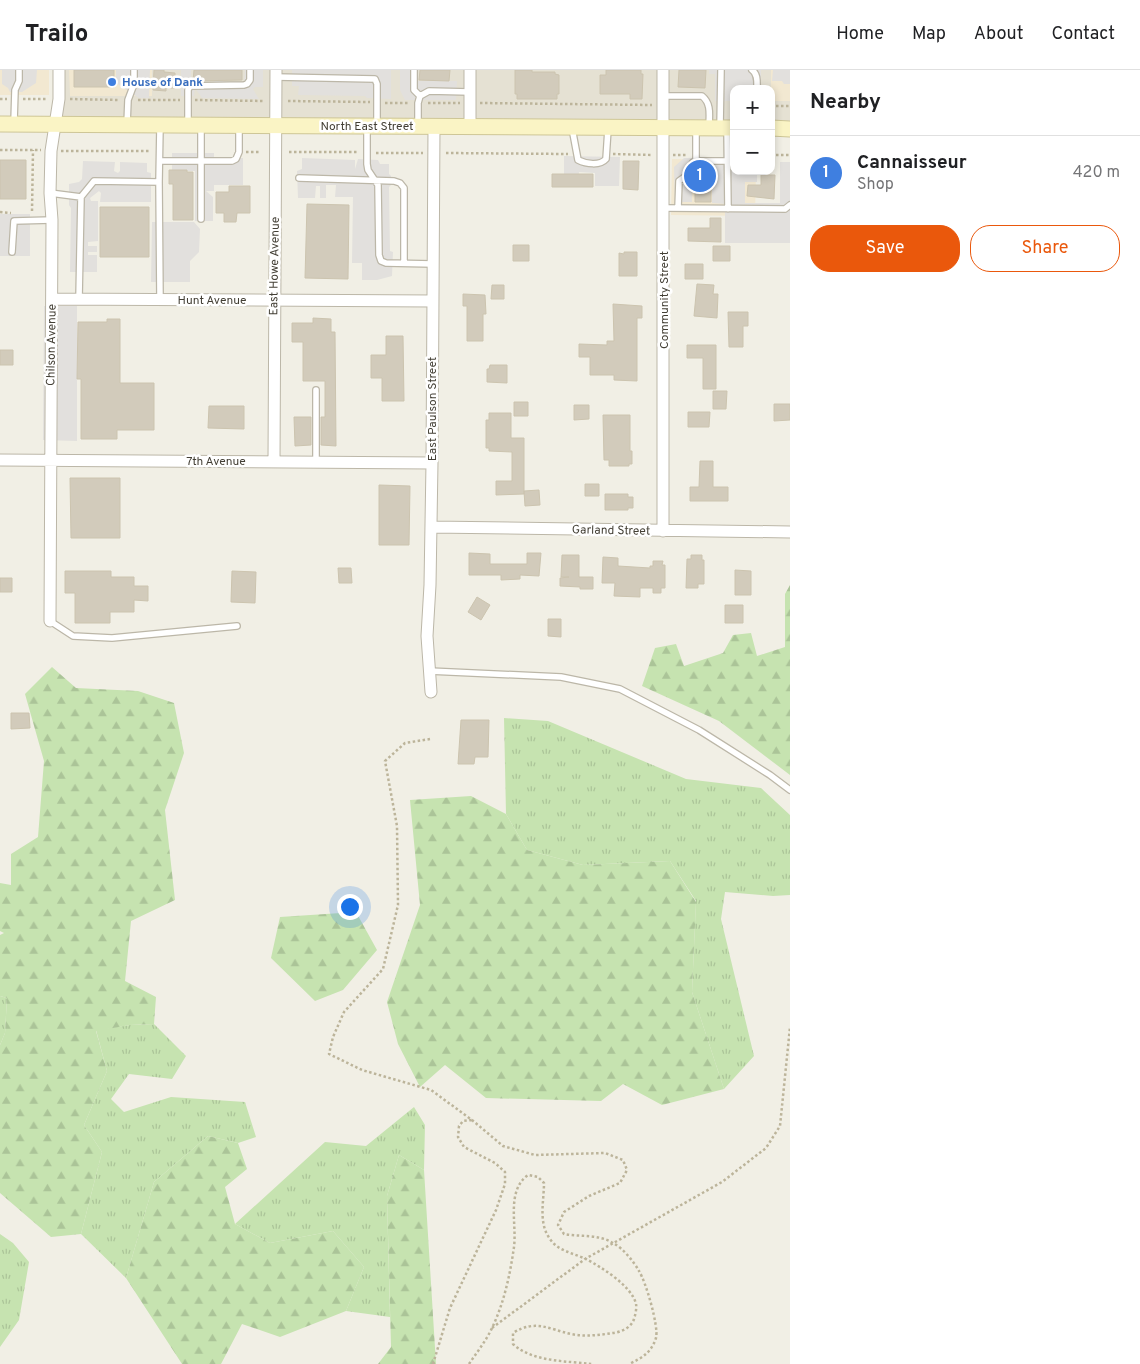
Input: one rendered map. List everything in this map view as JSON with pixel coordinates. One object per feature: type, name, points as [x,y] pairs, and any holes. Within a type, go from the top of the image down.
[{"type":"main road","name":"North East Street","points":[[7,124],[717,128]]},
{"type":"main road","points":[[775,128],[790,129]]},
{"type":"street","name":"Chilson Avenue","points":[[50,621],[52,220],[50,192],[51,150],[59,99],[59,70]]},
{"type":"street","points":[[470,70],[470,127]]},
{"type":"street","name":"Community Street","points":[[662,531],[664,70]]},
{"type":"street","name":"East Howe Avenue","points":[[274,461],[276,74]]},
{"type":"street","name":"East Paulson Street","points":[[431,692],[427,636],[432,463],[434,127]]},
{"type":"street","name":"Hunt Avenue","points":[[52,299],[433,301]]},
{"type":"street","name":"7th Avenue","points":[[0,460],[432,463]]},
{"type":"street","name":"Garland Street","points":[[431,527],[790,532]]},
{"type":"lane","points":[[7,124],[18,81],[18,70]]},
{"type":"lane","points":[[127,126],[128,100],[134,84],[134,70]]},
{"type":"lane","points":[[201,219],[202,161],[188,90],[190,86],[248,84],[250,70]]},
{"type":"lane","points":[[414,70],[414,90],[420,96]]},
{"type":"lane","points":[[678,208],[679,181],[686,176],[693,162],[717,128],[721,70]]},
{"type":"lane","points":[[752,70],[757,78],[757,85]]},
{"type":"lane","points":[[276,74],[375,79],[377,84],[367,152],[368,170],[378,185],[379,255],[381,261],[386,263],[433,264]]},
{"type":"lane","points":[[418,126],[418,103],[420,96],[429,91],[470,92]]},
{"type":"lane","points":[[663,96],[702,96],[707,100],[728,161],[728,209]]},
{"type":"lane","points":[[160,126],[160,300]]},
{"type":"lane","points":[[160,161],[232,161],[236,159],[239,152],[239,126]]},
{"type":"lane","points":[[572,127],[578,160],[583,163],[603,162],[606,159],[608,127]]},
{"type":"lane","points":[[696,158],[728,161]]},
{"type":"lane","points":[[300,178],[394,180],[400,183],[404,188],[404,263]]},
{"type":"lane","points":[[79,299],[81,197],[94,181],[159,182]]},
{"type":"lane","points":[[50,192],[81,197]]},
{"type":"lane","points":[[664,208],[785,209],[790,205]]},
{"type":"lane","points":[[12,252],[14,221],[52,220]]},
{"type":"lane","points":[[316,390],[316,462]]},
{"type":"lane","points":[[50,621],[73,636],[112,638],[237,626]]},
{"type":"lane","points":[[430,671],[561,677],[620,689],[699,730],[770,775],[790,790]]},
{"type":"path","points":[[775,106],[790,106]]},
{"type":"path","points":[[0,150],[160,151]]},
{"type":"path","points":[[24,213],[32,213],[33,150]]},
{"type":"path","points":[[239,152],[260,152]]},
{"type":"path","points":[[289,152],[577,154]]},
{"type":"path","points":[[607,154],[664,155],[696,158]]},
{"type":"path","points":[[775,155],[790,155]]},
{"type":"path","points":[[0,212],[16,213]]},
{"type":"path","points":[[430,738],[405,743],[385,761],[397,826],[398,904],[383,969],[344,1012],[333,1037],[329,1054],[362,1070],[431,1090],[503,1146],[535,1155],[605,1153],[623,1160],[627,1170],[620,1183],[589,1196],[564,1212],[558,1224],[564,1234],[596,1236],[614,1243],[628,1256],[640,1272],[654,1311],[656,1337],[645,1357],[629,1364]]},
{"type":"path","points":[[491,1329],[585,1259],[722,1182],[766,1148],[780,1126],[790,1027]]},
{"type":"path","points":[[433,1364],[450,1308],[496,1210],[505,1184],[505,1172],[495,1162],[464,1147],[458,1137],[459,1126],[463,1122],[472,1120]]},
{"type":"path","points":[[469,1364],[491,1329],[505,1295],[514,1245],[515,1194],[520,1181],[528,1175],[538,1177],[544,1183],[542,1220],[549,1239],[565,1252],[585,1259],[614,1276],[629,1292],[636,1304],[633,1321],[622,1332],[597,1336],[572,1335],[541,1325],[524,1327],[513,1333],[514,1344],[520,1351],[546,1359],[592,1364]]},
{"type":"shaded area","points":[[0,70],[49,70],[49,95],[0,95]]},
{"type":"shaded area","points":[[2,70],[37,70],[36,83],[22,92],[10,92],[2,84]]},
{"type":"shaded area","points":[[54,70],[790,70],[790,126],[775,126],[775,85],[730,85],[730,126],[55,124]]},
{"type":"shaded area","points":[[69,70],[152,70],[152,96],[70,96]]},
{"type":"shaded area","points":[[116,70],[150,70],[149,98],[139,98],[116,83]]},
{"type":"shaded area","points":[[181,70],[191,70],[191,83],[215,83],[215,70],[223,70],[223,82],[244,82],[245,70],[263,70],[263,87],[255,87],[253,89],[259,99],[202,98],[195,88],[194,96],[181,96]]},
{"type":"shaded area","points":[[292,70],[391,70],[391,99],[367,98],[365,96],[298,95],[299,86],[292,86]]},
{"type":"shaded area","points":[[400,70],[418,70],[418,81],[457,81],[456,100],[405,100],[400,90]]},
{"type":"shaded area","points":[[709,70],[761,70],[761,85],[730,85],[730,101],[715,101],[715,74],[709,74]]},
{"type":"shaded area","points":[[771,70],[790,70],[790,101],[775,101],[775,85],[771,85]]},
{"type":"shaded area","points":[[773,70],[790,70],[790,84],[784,84],[782,81],[772,81]]},
{"type":"shaded area","points":[[172,153],[214,153],[214,158],[243,158],[243,185],[214,185],[214,191],[206,191],[213,197],[213,221],[195,221],[195,171],[172,171]]},
{"type":"shaded area","points":[[564,156],[620,157],[619,186],[595,186],[595,173],[579,172],[578,187],[564,186]]},
{"type":"shaded area","points":[[302,158],[355,160],[355,169],[358,159],[378,160],[380,164],[389,164],[389,174],[391,176],[391,185],[389,187],[390,251],[393,252],[392,276],[377,280],[362,280],[362,263],[352,263],[353,197],[335,197],[336,185],[326,185],[326,198],[320,198],[320,186],[316,186],[315,198],[298,198],[297,171],[302,169]]},
{"type":"shaded area","points":[[684,158],[730,158],[730,175],[757,175],[757,182],[745,182],[745,203],[780,203],[780,162],[790,162],[790,243],[725,243],[725,204],[712,203],[712,165],[691,165],[692,202],[675,202],[674,167]]},
{"type":"shaded area","points":[[672,159],[730,160],[730,175],[756,175],[755,216],[671,215]]},
{"type":"shaded area","points":[[83,161],[115,162],[114,171],[118,173],[120,171],[120,162],[147,163],[147,172],[151,173],[151,202],[100,202],[101,193],[99,191],[90,198],[91,201],[98,201],[98,241],[88,242],[88,246],[97,246],[97,252],[88,252],[88,255],[97,255],[97,272],[70,272],[71,208],[69,205],[69,184],[79,182],[82,179]]},
{"type":"shaded area","points":[[0,214],[30,214],[30,256],[0,256]]},
{"type":"shaded area","points":[[152,222],[194,222],[200,229],[199,252],[190,261],[190,282],[151,282]]},
{"type":"shaded area","points":[[44,306],[77,306],[77,441],[43,440]]},
{"type":"green space","points":[[790,585],[790,775],[719,721],[642,686],[655,648],[676,644],[684,666],[723,653],[733,635],[751,633],[757,656],[785,647],[785,594]]},
{"type":"green space","points":[[52,667],[76,688],[138,691],[174,703],[184,753],[165,810],[175,900],[131,921],[125,981],[156,997],[154,1024],[130,1025],[96,1031],[107,1071],[84,1125],[102,1152],[81,1234],[51,1237],[0,1193],[0,1045],[5,1033],[7,998],[0,996],[0,935],[4,933],[0,931],[0,883],[11,885],[11,854],[38,837],[44,761],[25,694]]},
{"type":"green space","points":[[504,718],[548,721],[686,779],[761,788],[790,815],[790,895],[773,896],[725,892],[721,919],[754,1056],[724,1089],[692,992],[696,901],[670,861],[583,865],[527,850],[506,814]]},
{"type":"green space","points":[[471,796],[506,814],[527,850],[583,865],[670,861],[696,902],[692,992],[724,1089],[662,1105],[623,1084],[601,1101],[486,1098],[445,1065],[420,1087],[398,1044],[387,1002],[420,905],[410,800]]},
{"type":"green space","points":[[356,912],[377,950],[343,990],[315,1001],[271,958],[280,917]]},
{"type":"green space","points":[[0,996],[7,998],[5,1033],[0,1045]]},
{"type":"green space","points":[[154,1024],[186,1056],[172,1079],[129,1074],[111,1099],[124,1112],[171,1097],[245,1102],[256,1137],[238,1143],[208,1136],[154,1182],[126,1278],[81,1234],[102,1152],[84,1125],[107,1071],[96,1030]]},
{"type":"green space","points":[[414,1107],[425,1125],[424,1170],[399,1155],[387,1196],[390,1317],[346,1311],[364,1267],[333,1231],[270,1243],[235,1224],[325,1142],[366,1146]]},
{"type":"green space","points":[[208,1136],[238,1143],[247,1169],[225,1187],[235,1224],[270,1243],[333,1231],[364,1267],[346,1311],[280,1337],[242,1324],[221,1364],[182,1364],[126,1278],[154,1182]]},
{"type":"green space","points":[[399,1155],[424,1170],[436,1364],[378,1364],[391,1347],[387,1196]]},
{"type":"green space","points":[[0,1234],[13,1243],[29,1262],[19,1320],[0,1347]]},
{"type":"building","points":[[74,70],[114,70],[114,87],[74,87]]},
{"type":"building","points":[[154,70],[175,73],[175,88],[166,88],[166,91],[153,90]]},
{"type":"building","points":[[194,70],[242,70],[242,80],[193,81]]},
{"type":"building","points":[[420,70],[450,70],[449,81],[419,80]]},
{"type":"building","points":[[515,70],[555,72],[555,74],[559,75],[559,94],[557,94],[557,99],[517,99],[517,94],[515,94]]},
{"type":"building","points":[[606,70],[641,70],[641,74],[643,74],[642,99],[630,99],[630,94],[600,94],[600,75],[606,75]]},
{"type":"building","points":[[679,70],[706,70],[705,88],[678,87]]},
{"type":"building","points":[[0,160],[26,160],[26,199],[0,199]]},
{"type":"building","points":[[623,161],[639,161],[638,190],[623,189]]},
{"type":"building","points":[[695,169],[711,169],[711,202],[695,202]]},
{"type":"building","points":[[169,170],[193,172],[193,220],[173,220],[173,184],[169,184]]},
{"type":"building","points":[[552,174],[593,174],[593,187],[552,187]]},
{"type":"building","points":[[761,175],[775,175],[774,199],[747,196],[748,185],[761,185]]},
{"type":"building","points":[[229,186],[250,186],[250,213],[237,213],[236,222],[224,222],[224,213],[216,213],[216,192],[229,192]]},
{"type":"building","points":[[307,204],[349,205],[348,279],[305,278]]},
{"type":"building","points":[[100,207],[149,207],[149,257],[100,257]]},
{"type":"building","points":[[710,218],[721,218],[721,242],[688,241],[688,228],[710,228]]},
{"type":"building","points":[[513,245],[529,245],[529,261],[513,261]]},
{"type":"building","points":[[713,246],[730,246],[730,261],[713,261]]},
{"type":"building","points":[[624,252],[637,252],[637,276],[619,276],[619,253],[624,254]]},
{"type":"building","points":[[685,264],[703,264],[703,279],[685,279]]},
{"type":"building","points":[[697,284],[714,285],[713,294],[718,294],[717,318],[694,316]]},
{"type":"building","points":[[492,285],[504,285],[504,299],[491,299]]},
{"type":"building","points":[[463,294],[485,295],[486,314],[483,314],[483,341],[467,341],[467,306],[463,306]]},
{"type":"building","points":[[613,304],[642,306],[642,318],[637,318],[637,381],[614,380],[614,375],[590,375],[590,357],[579,357],[579,344],[607,345],[607,341],[614,341]]},
{"type":"building","points":[[728,312],[748,312],[748,326],[743,326],[743,347],[729,347]]},
{"type":"building","points":[[313,318],[331,319],[331,332],[335,332],[336,446],[321,445],[321,417],[325,417],[325,381],[303,381],[303,342],[292,342],[292,323],[313,323]]},
{"type":"building","points":[[107,319],[120,319],[120,383],[154,383],[154,430],[117,430],[117,439],[81,439],[81,379],[77,379],[78,322],[107,322]]},
{"type":"building","points":[[386,336],[403,336],[404,401],[382,401],[382,378],[371,378],[371,355],[386,355]]},
{"type":"building","points":[[687,345],[716,345],[716,389],[703,389],[703,358],[687,358]]},
{"type":"building","points":[[0,350],[13,350],[13,365],[0,365]]},
{"type":"building","points":[[490,365],[507,365],[507,383],[487,382],[487,369],[489,369]]},
{"type":"building","points":[[713,391],[727,391],[726,409],[713,409]]},
{"type":"building","points":[[514,402],[528,402],[528,416],[514,416]]},
{"type":"building","points":[[774,404],[790,404],[790,420],[774,421]]},
{"type":"building","points":[[574,405],[589,405],[589,419],[574,420]]},
{"type":"building","points":[[209,406],[244,406],[244,429],[208,428]]},
{"type":"building","points":[[688,412],[710,412],[709,427],[688,427]]},
{"type":"building","points":[[489,413],[511,413],[511,438],[524,438],[524,494],[496,495],[496,481],[512,481],[512,452],[489,451],[489,448],[486,448],[486,420],[489,420]]},
{"type":"building","points":[[603,415],[630,415],[632,464],[629,464],[629,466],[609,466],[609,460],[604,460]]},
{"type":"building","points":[[294,417],[311,417],[311,445],[295,446]]},
{"type":"building","points":[[700,461],[713,461],[713,487],[728,487],[728,501],[690,501],[690,487],[699,487]]},
{"type":"building","points":[[70,478],[120,478],[120,538],[71,538]]},
{"type":"building","points":[[585,484],[599,484],[599,496],[585,496]]},
{"type":"building","points":[[379,485],[410,486],[409,545],[379,545]]},
{"type":"building","points":[[539,490],[540,505],[525,506],[524,491]]},
{"type":"building","points":[[605,494],[628,494],[628,497],[633,497],[633,508],[628,508],[628,510],[605,510]]},
{"type":"building","points":[[469,553],[490,554],[490,564],[527,564],[527,553],[541,553],[539,576],[520,575],[520,579],[501,580],[501,575],[469,575]]},
{"type":"building","points":[[562,555],[579,555],[579,577],[593,577],[593,589],[560,586],[560,578],[569,577],[561,577]]},
{"type":"building","points":[[691,555],[702,555],[702,560],[704,560],[704,584],[698,584],[698,588],[686,588],[687,559],[691,559]]},
{"type":"building","points":[[603,557],[618,558],[618,566],[650,568],[650,566],[653,566],[653,561],[663,561],[662,565],[665,565],[665,588],[661,588],[661,593],[653,593],[653,588],[640,588],[640,597],[614,596],[615,583],[602,583]]},
{"type":"building","points":[[338,568],[351,568],[352,583],[339,583]]},
{"type":"building","points":[[735,570],[751,571],[751,595],[735,595]]},
{"type":"building","points":[[65,571],[111,571],[111,577],[134,577],[134,586],[148,586],[148,601],[134,600],[134,612],[110,612],[110,623],[75,623],[75,593],[65,593]]},
{"type":"building","points":[[232,571],[256,572],[255,603],[231,602]]},
{"type":"building","points":[[0,578],[12,578],[12,592],[0,592]]},
{"type":"building","points":[[477,597],[490,605],[481,620],[468,612]]},
{"type":"building","points":[[725,605],[743,605],[743,623],[725,623]]},
{"type":"building","points":[[548,619],[561,619],[561,637],[548,636]]},
{"type":"building","points":[[11,713],[29,713],[30,728],[11,729]]},
{"type":"building","points":[[461,720],[489,720],[488,757],[475,757],[474,764],[458,764]]},
{"type":"place","name":"House of Dank","points":[[112,82]]},
{"type":"place","name":"Cannaisseur","points":[[700,176]]}]
